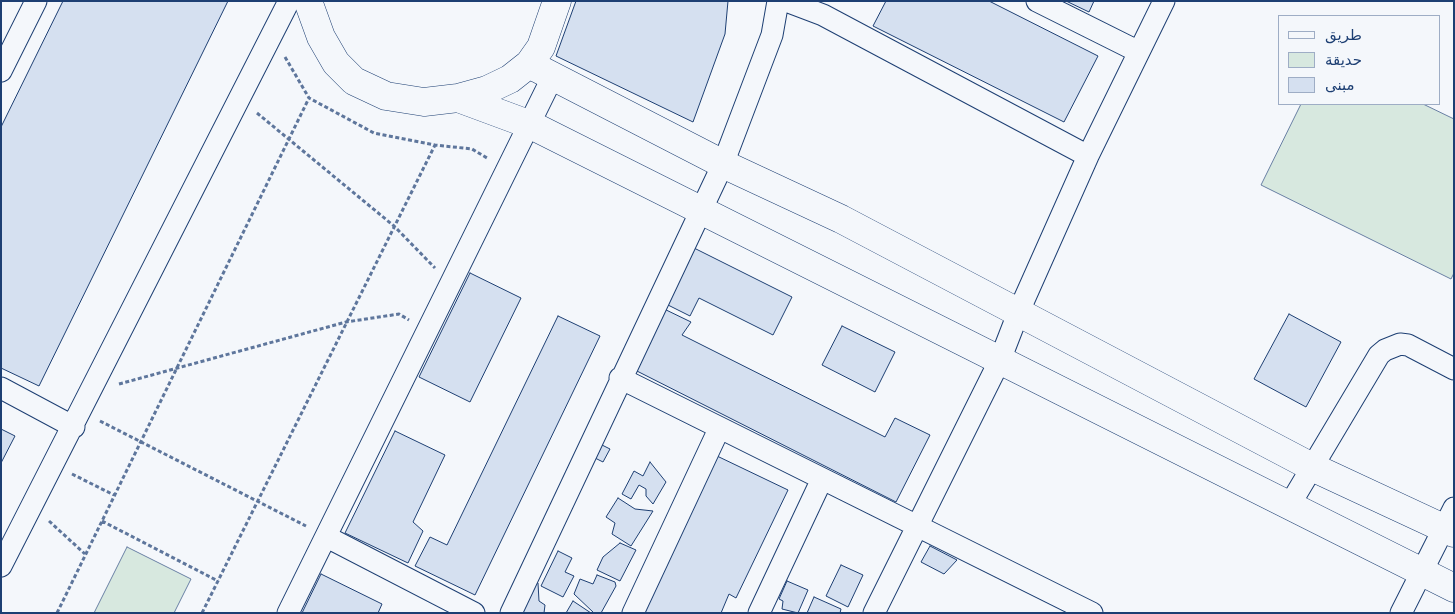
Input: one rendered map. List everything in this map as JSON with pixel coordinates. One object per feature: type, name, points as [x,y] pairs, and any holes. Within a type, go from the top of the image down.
[{"type":"street","points":[[1,71],[36,1]]},
{"type":"street","points":[[1,566],[96,384],[289,1]]},
{"type":"street","points":[[308,1],[321,37],[336,63],[354,81],[386,96],[424,102],[458,98],[487,90],[510,79],[529,64],[541,47],[557,1]]},
{"type":"street","points":[[511,613],[620,378],[723,164],[772,36],[778,1]]},
{"type":"street","points":[[786,1],[825,8],[1088,156]]},
{"type":"street","points":[[1037,1],[1137,52]]},
{"type":"street","points":[[874,613],[916,525],[1000,360],[1019,311],[1088,156],[1137,52],[1164,1]]},
{"type":"street","points":[[529,64],[723,164],[841,219],[1019,311],[1312,467],[1450,523],[1401,613]]},
{"type":"street","points":[[288,613],[531,124],[553,76]]},
{"type":"street","points":[[458,98],[531,124],[1454,588]]},
{"type":"street","points":[[1289,506],[1380,355],[1385,350],[1400,344],[1408,345],[1454,369]]},
{"type":"street","points":[[620,378],[719,429],[1092,613]]},
{"type":"street","points":[[1,388],[78,419]]},
{"type":"street","points":[[632,613],[719,429]]},
{"type":"street","points":[[759,613],[822,479]]},
{"type":"street","points":[[327,537],[474,613]]},
{"type":"path","points":[[57,613],[309,98]]},
{"type":"path","points":[[239,100],[289,138],[394,226],[452,284]]},
{"type":"path","points":[[202,613],[435,145]]},
{"type":"path","points":[[96,384],[120,384],[346,322],[399,314],[428,332]]},
{"type":"path","points":[[78,419],[141,442],[327,537]]},
{"type":"path","points":[[54,464],[114,495]]},
{"type":"path","points":[[32,506],[85,554]]},
{"type":"path","points":[[102,521],[218,581]]},
{"type":"green space","points":[[1301,105],[1425,105],[1454,119],[1454,273],[1451,279],[1261,185]]},
{"type":"green space","points":[[127,547],[191,579],[174,613],[94,613]]},
{"type":"building","points":[[63,1],[228,1],[39,386],[1,368],[1,127]]},
{"type":"building","points":[[576,1],[728,1],[725,34],[693,122],[556,56]]},
{"type":"building","points":[[886,1],[989,1],[1098,56],[1064,122],[873,26]]},
{"type":"building","points":[[1066,1],[1094,1],[1089,12]]},
{"type":"building","points":[[690,246],[792,297],[773,335],[699,298],[690,316],[662,302]]},
{"type":"building","points":[[470,273],[521,298],[470,402],[419,377]]},
{"type":"building","points":[[660,307],[691,322],[682,335],[885,437],[895,418],[930,435],[896,502],[629,367]]},
{"type":"building","points":[[1289,314],[1341,342],[1306,407],[1254,379]]},
{"type":"building","points":[[558,316],[600,336],[475,595],[415,566],[430,537],[447,545]]},
{"type":"building","points":[[842,326],[895,352],[875,392],[822,365]]},
{"type":"building","points":[[1,429],[15,436],[1,463]]},
{"type":"building","points":[[395,431],[445,455],[413,522],[423,531],[408,563],[345,533]]},
{"type":"building","points":[[600,444],[610,449],[603,462],[593,457]]},
{"type":"building","points":[[717,456],[788,490],[736,598],[729,594],[721,613],[642,613]]},
{"type":"building","points":[[650,462],[666,482],[653,504],[646,496],[646,489],[639,485],[631,499],[622,494],[634,471],[643,476]]},
{"type":"building","points":[[618,498],[635,509],[653,511],[631,546],[612,534],[615,523],[606,517]]},
{"type":"building","points":[[620,543],[636,550],[620,581],[597,570],[603,557]]},
{"type":"building","points":[[930,546],[957,560],[944,574],[921,562]]},
{"type":"building","points":[[558,551],[572,558],[565,572],[574,576],[563,597],[541,586]]},
{"type":"building","points":[[841,565],[863,575],[848,607],[826,596]]},
{"type":"building","points":[[321,574],[382,604],[378,613],[302,613]]},
{"type":"building","points":[[597,575],[615,582],[616,586],[601,613],[594,613],[574,594],[580,579],[593,584]]},
{"type":"building","points":[[534,581],[538,583],[539,601],[545,605],[544,613],[516,613]]},
{"type":"building","points":[[787,581],[808,590],[798,613],[782,609],[783,601],[779,599]]},
{"type":"building","points":[[814,597],[841,609],[840,613],[807,613]]},
{"type":"building","points":[[573,601],[591,613],[566,613]]}]
